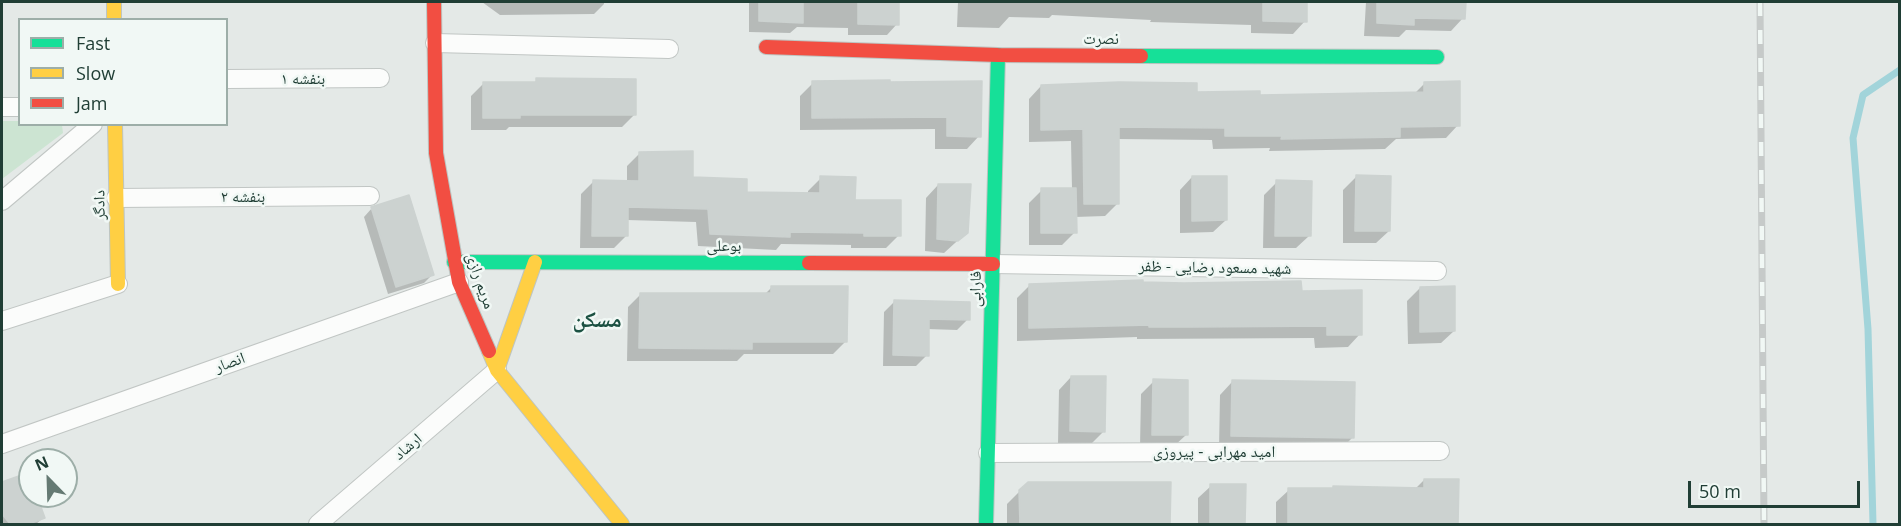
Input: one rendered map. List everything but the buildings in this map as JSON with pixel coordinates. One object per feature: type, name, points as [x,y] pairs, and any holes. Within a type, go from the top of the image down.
[{"type":"street","points":[[114,2],[114,18]]},
{"type":"street","name":"مریم رازی","points":[[434,2],[436,153],[459,282],[497,370],[622,525]]},
{"type":"street","points":[[435,44],[669,50]]},
{"type":"street","name":"نصرت","points":[[766,47],[998,55],[1437,57]]},
{"type":"street","name":"فارابی","points":[[986,525],[998,55]]},
{"type":"street","name":"بنفشه ۱","points":[[228,80],[380,78]]},
{"type":"street","points":[[2,107],[18,107]]},
{"type":"street","points":[[2,201],[91,126]]},
{"type":"street","name":"دادگر","points":[[116,126],[118,284]]},
{"type":"street","name":"بنفشه ۲","points":[[116,198],[370,196]]},
{"type":"street","name":"بوعلی","points":[[454,262],[993,264]]},
{"type":"street","points":[[497,370],[535,262]]},
{"type":"street","name":"شهید مسعود رضایی - ظفر","points":[[993,264],[1437,272]]},
{"type":"street","name":"انصار","points":[[2,444],[459,282]]},
{"type":"street","points":[[2,321],[118,284]]},
{"type":"street","name":"ارشاد","points":[[318,525],[497,370]]},
{"type":"street","name":"امید مهرابی - پیروزی","points":[[988,453],[1440,451]]},
{"type":"green space","points":[[2,121],[18,121],[18,126],[62,126],[63,133],[2,179]]},
{"type":"waterway","points":[[1873,524],[1868,329],[1853,138],[1863,95],[1900,70]]},
{"type":"railway","points":[[1760,2],[1764,524]]},
{"type":"traffic: fast","points":[[986,524],[998,55]]},
{"type":"traffic: fast","points":[[1141,56],[1437,57]]},
{"type":"traffic: fast","points":[[454,262],[809,263]]},
{"type":"traffic: slow","points":[[114,2],[114,18]]},
{"type":"traffic: slow","points":[[115,126],[118,284]]},
{"type":"traffic: slow","points":[[497,370],[535,262]]},
{"type":"traffic: slow","points":[[489,351],[497,370],[622,524]]},
{"type":"traffic: jam","points":[[434,2],[436,153],[459,282],[489,351]]},
{"type":"traffic: jam","points":[[766,47],[998,55],[1141,56]]},
{"type":"traffic: jam","points":[[809,263],[993,264]]},
{"type":"district","name":"مسکن","points":[[597,321]]}]
